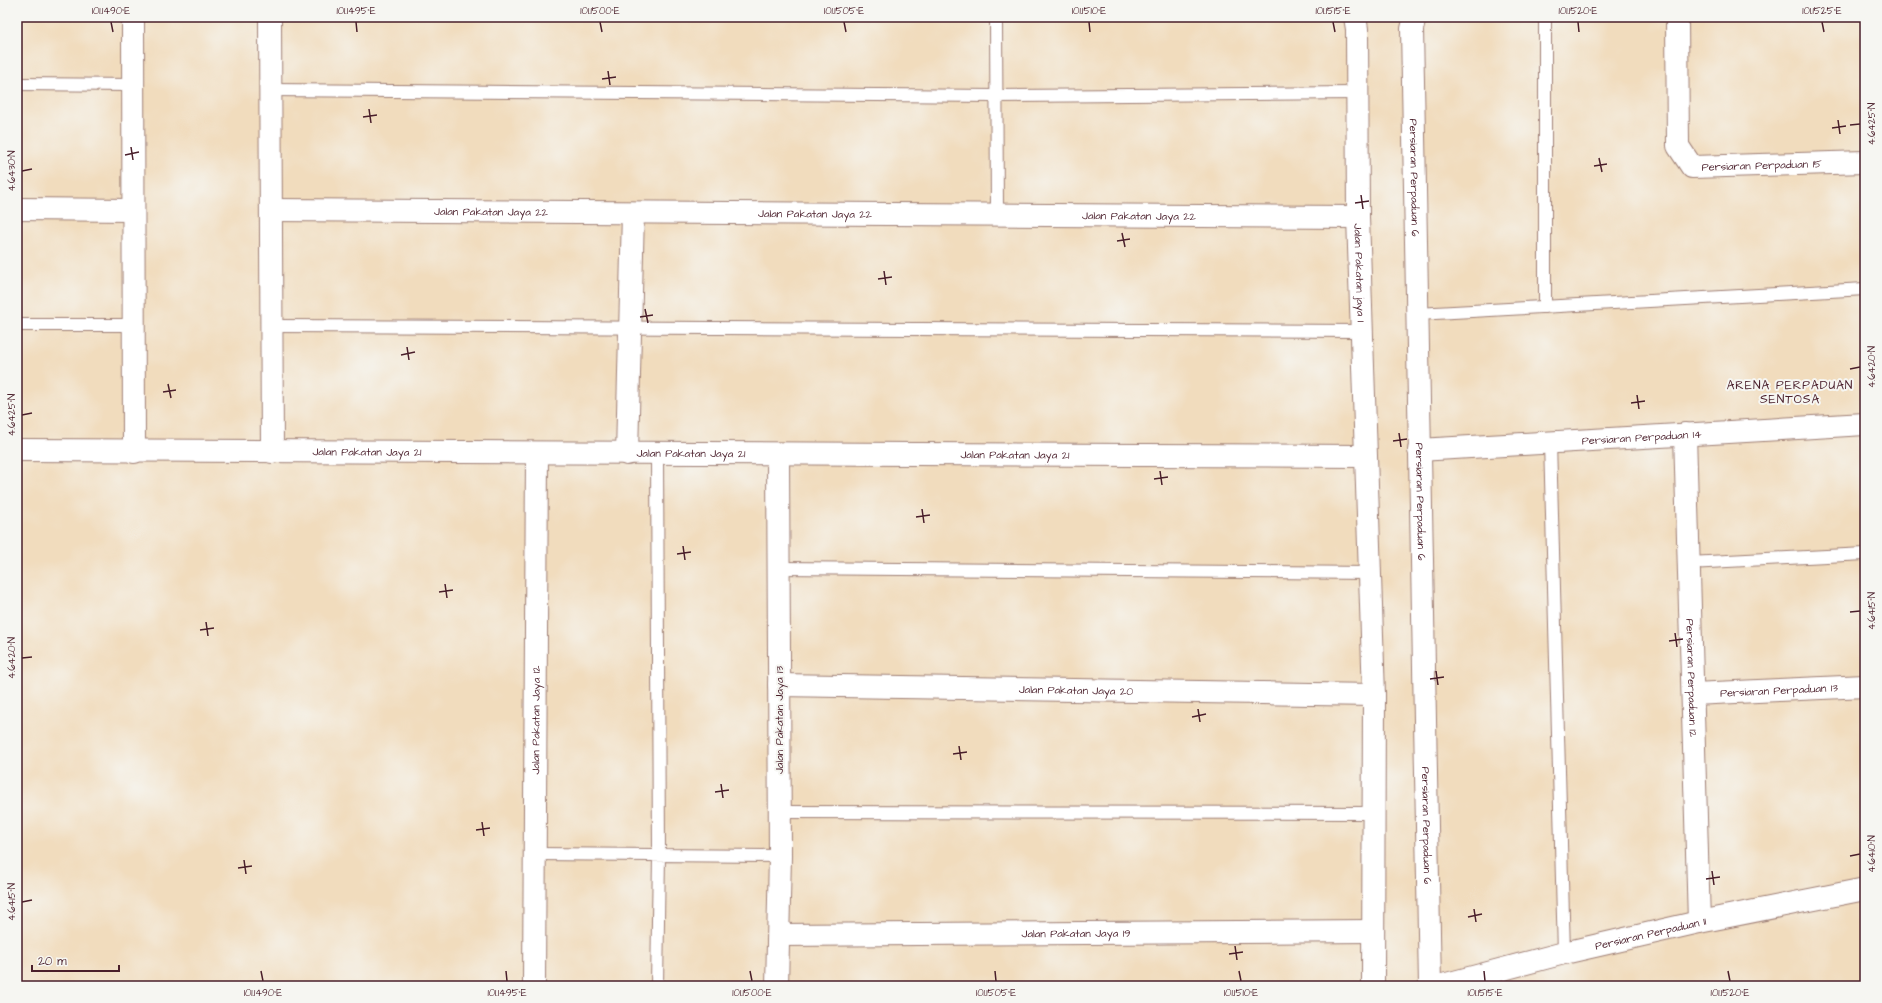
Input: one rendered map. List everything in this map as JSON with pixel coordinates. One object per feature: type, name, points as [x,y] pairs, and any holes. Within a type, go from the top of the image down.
[{"type":"street","points":[[133,17],[134,452]]},
{"type":"street","points":[[270,17],[272,452]]},
{"type":"street","name":"Jalan Pakatan jaya 1","points":[[1355,17],[1358,93],[1358,217],[1361,331],[1374,695],[1373,986]]},
{"type":"street","name":"Persiaran Perpaduan 6","points":[[1415,17],[1412,29],[1430,986]]},
{"type":"street","name":"Persiaran Perpaduan 15","points":[[1677,17],[1678,146],[1692,167],[1865,162]]},
{"type":"street","points":[[17,209],[133,210]]},
{"type":"street","name":"Jalan Pakatan Jaya 22","points":[[271,210],[1358,217]]},
{"type":"street","points":[[627,454],[633,213]]},
{"type":"street","name":"Persiaran Perpaduan 14","points":[[1419,450],[1865,424]]},
{"type":"street","name":"Persiaran Perpaduan 12","points":[[1685,434],[1699,922]]},
{"type":"street","name":"Jalan Pakatan Jaya 21","points":[[17,450],[134,452],[1366,456]]},
{"type":"street","name":"Jalan Pakatan Jaya 12","points":[[534,986],[537,453]]},
{"type":"street","name":"Jalan Pakatan Jaya 13","points":[[777,986],[780,856],[778,454]]},
{"type":"street","name":"Jalan Pakatan Jaya 20","points":[[779,685],[1374,695]]},
{"type":"street","name":"Persiaran Perpaduan 13","points":[[1693,694],[1865,686]]},
{"type":"street","name":"Persiaran Perpaduan 11","points":[[1439,986],[1564,953],[1699,922],[1865,888]]},
{"type":"street","name":"Jalan Pakatan Jaya 19","points":[[779,935],[1373,931]]},
{"type":"lane","points":[[996,17],[997,215]]},
{"type":"lane","points":[[1545,17],[1545,307]]},
{"type":"lane","points":[[17,84],[133,85]]},
{"type":"lane","points":[[270,90],[996,96],[1358,93]]},
{"type":"lane","points":[[1417,314],[1865,289]]},
{"type":"lane","points":[[17,325],[133,325]]},
{"type":"lane","points":[[272,326],[1361,331]]},
{"type":"lane","points":[[1550,442],[1564,953]]},
{"type":"lane","points":[[657,454],[659,855],[657,986]]},
{"type":"lane","points":[[1689,563],[1865,554]]},
{"type":"lane","points":[[778,568],[1370,573]]},
{"type":"lane","points":[[779,812],[1373,813]]},
{"type":"lane","points":[[535,854],[780,856]]},
{"type":"district","name":"ARENA PERPADUAN SENTOSA","points":[[1790,392]]}]
